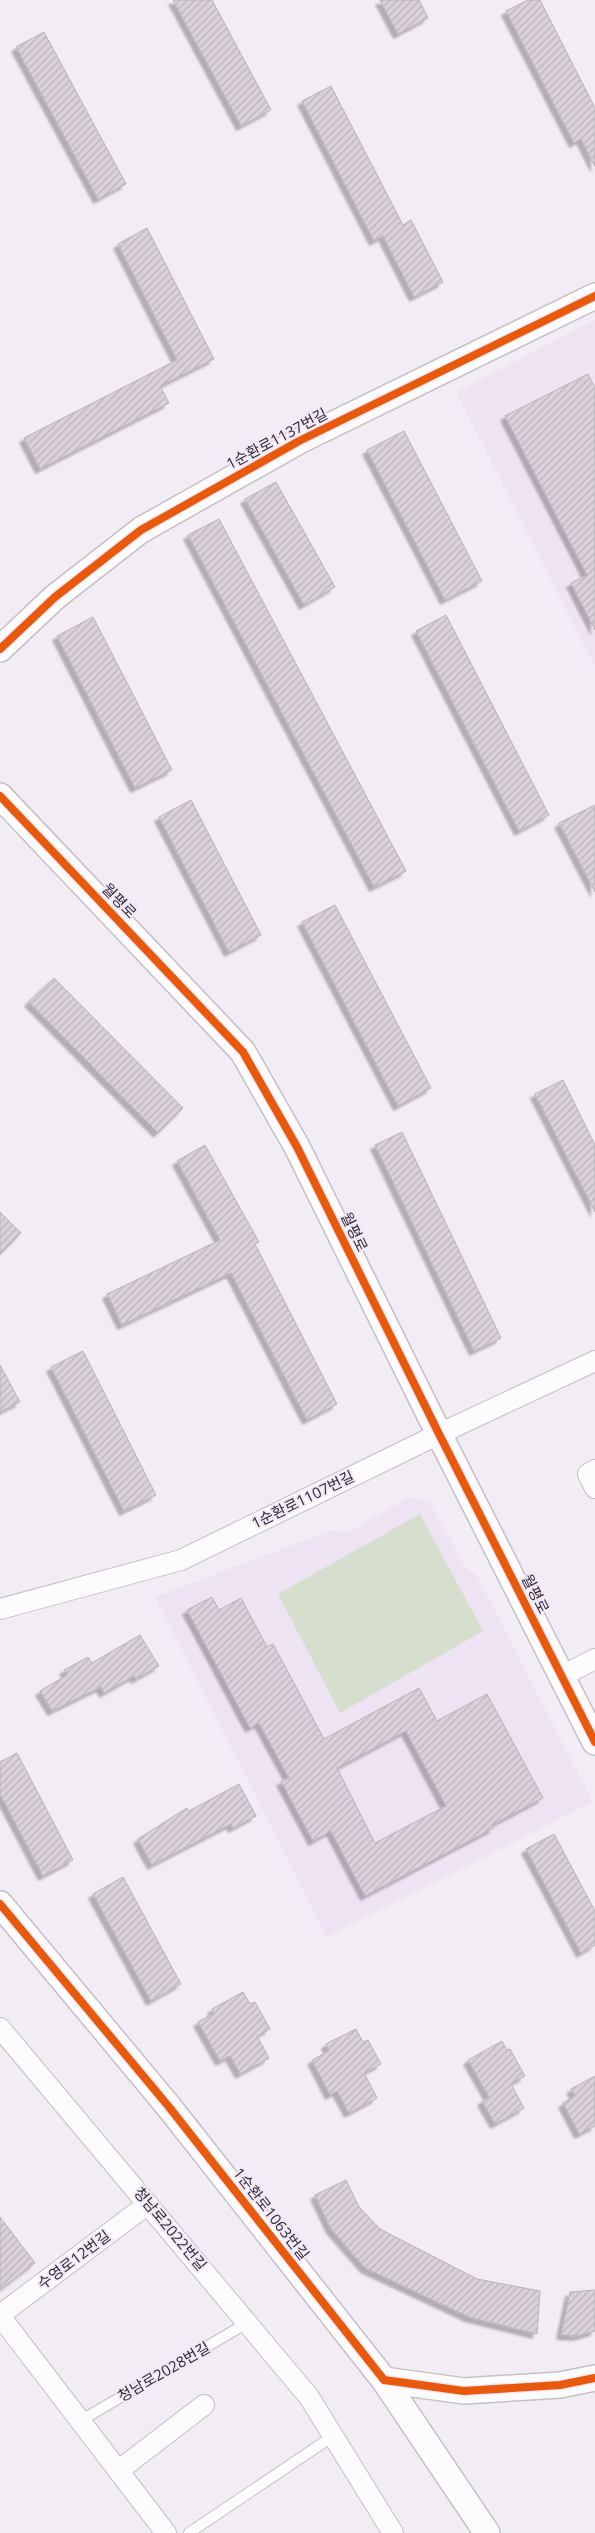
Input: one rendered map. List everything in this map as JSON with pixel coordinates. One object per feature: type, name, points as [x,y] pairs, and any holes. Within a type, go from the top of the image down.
[{"type":"street","name":"1순환로1137번길","points":[[0,649],[55,597],[141,530],[299,441],[595,296]]},
{"type":"street","name":"월평로","points":[[0,796],[243,1052],[297,1147],[439,1434],[595,1742]]},
{"type":"street","name":"1순환로1107번길","points":[[0,1609],[181,1560],[439,1434],[595,1361]]},
{"type":"street","points":[[595,1470],[588,1474],[595,1488]]},
{"type":"street","points":[[562,1676],[595,1659]]},
{"type":"street","name":"1순환로1063번길","points":[[0,1904],[169,2107],[384,2380],[487,2533]]},
{"type":"street","name":"청남로2022번길","points":[[0,2028],[309,2397],[394,2533]]},
{"type":"street","name":"수영로12번길","points":[[0,2316],[148,2204]]},
{"type":"street","points":[[0,2316],[166,2533]]},
{"type":"street","points":[[384,2380],[464,2391],[560,2386],[595,2378]]},
{"type":"street","points":[[118,2472],[204,2405]]},
{"type":"lane","name":"청남로2028번길","points":[[80,2421],[247,2323]]},
{"type":"lane","points":[[189,2533],[333,2436]]},
{"type":"shaded area","points":[[595,320],[595,667],[456,392]]},
{"type":"shaded area","points":[[410,1497],[430,1502],[465,1567],[477,1576],[593,1802],[327,1937],[155,1597],[333,1530],[348,1532]]},
{"type":"green space","points":[[420,1514],[483,1631],[340,1713],[278,1594]]},
{"type":"building","points":[[173,0],[212,0],[271,110],[241,126]]},
{"type":"building","points":[[380,0],[419,0],[428,18],[398,34]]},
{"type":"building","points":[[528,0],[540,0],[595,108],[595,167],[581,139],[574,143],[506,11]]},
{"type":"building","points":[[44,32],[126,184],[98,199],[16,47]]},
{"type":"building","points":[[331,86],[403,225],[411,220],[443,282],[414,297],[383,236],[374,241],[302,101]]},
{"type":"building","points":[[147,228],[214,359],[160,386],[169,403],[40,469],[24,438],[177,360],[118,244]]},
{"type":"building","points":[[588,374],[595,388],[595,630],[571,583],[587,575],[505,416]]},
{"type":"building","points":[[404,431],[482,581],[445,600],[367,450]]},
{"type":"building","points":[[276,482],[335,587],[304,605],[245,499]]},
{"type":"building","points":[[219,519],[406,871],[374,887],[188,535]]},
{"type":"building","points":[[446,615],[549,815],[519,831],[416,631]]},
{"type":"building","points":[[93,617],[172,770],[135,788],[57,636]]},
{"type":"building","points":[[191,800],[261,935],[229,952],[159,817]]},
{"type":"building","points":[[595,805],[595,892],[559,823]]},
{"type":"building","points":[[335,905],[431,1088],[398,1106],[302,922]]},
{"type":"building","points":[[54,978],[183,1108],[158,1133],[29,1002]]},
{"type":"building","points":[[563,1080],[595,1145],[595,1212],[535,1094]]},
{"type":"building","points":[[402,1132],[501,1338],[474,1351],[375,1145]]},
{"type":"building","points":[[205,1145],[259,1242],[255,1244],[337,1404],[307,1420],[231,1273],[122,1325],[107,1294],[220,1240],[177,1161]]},
{"type":"building","points":[[0,1212],[21,1233],[0,1254]]},
{"type":"building","points":[[83,1351],[156,1495],[124,1511],[51,1367]]},
{"type":"building","points":[[0,1365],[20,1402],[0,1412]]},
{"type":"building","points":[[212,1597],[219,1610],[241,1598],[267,1647],[273,1644],[324,1739],[419,1688],[437,1721],[487,1694],[543,1798],[492,1825],[494,1828],[365,1896],[331,1831],[313,1841],[281,1781],[289,1778],[259,1723],[250,1728],[187,1610]],"holes":[[[406,1731],[446,1806],[375,1843],[337,1768]]]},
{"type":"building","points":[[140,1635],[159,1666],[136,1679],[134,1676],[104,1693],[101,1687],[52,1711],[40,1691],[67,1675],[64,1670],[88,1657],[92,1663]]},
{"type":"building","points":[[17,1753],[73,1860],[43,1876],[0,1794],[0,1762]]},
{"type":"building","points":[[239,1784],[256,1816],[233,1828],[231,1824],[152,1865],[138,1839],[187,1808],[189,1811]]},
{"type":"building","points":[[554,1834],[595,1911],[595,1945],[581,1953],[526,1849]]},
{"type":"building","points":[[123,1877],[181,1984],[151,2001],[93,1894]]},
{"type":"building","points":[[243,1992],[250,2004],[255,2002],[270,2029],[257,2036],[269,2058],[240,2074],[230,2056],[220,2061],[198,2022],[214,2013],[212,2009]]},
{"type":"building","points":[[356,2029],[363,2042],[368,2040],[381,2064],[364,2073],[377,2098],[349,2113],[337,2091],[330,2095],[312,2060],[329,2051],[326,2044]]},
{"type":"building","points":[[502,2041],[507,2050],[510,2049],[525,2076],[511,2084],[524,2108],[495,2124],[482,2101],[489,2097],[468,2060]]},
{"type":"building","points":[[595,2076],[595,2126],[579,2134],[563,2103],[575,2096],[571,2089]]},
{"type":"building","points":[[346,2180],[359,2207],[380,2229],[477,2279],[540,2291],[537,2334],[469,2317],[365,2268],[331,2229],[315,2195]]},
{"type":"building","points":[[0,2217],[35,2263],[0,2290]]},
{"type":"building","points":[[595,2290],[595,2331],[577,2336],[561,2335],[570,2292]]},
{"type":"cycle path","points":[[0,649],[55,597],[141,530],[299,441],[595,296]]},
{"type":"cycle path","points":[[0,796],[243,1052],[297,1147],[439,1434],[595,1742]]},
{"type":"cycle path","points":[[0,1904],[169,2107],[384,2380],[464,2391],[560,2385],[595,2378]]}]
